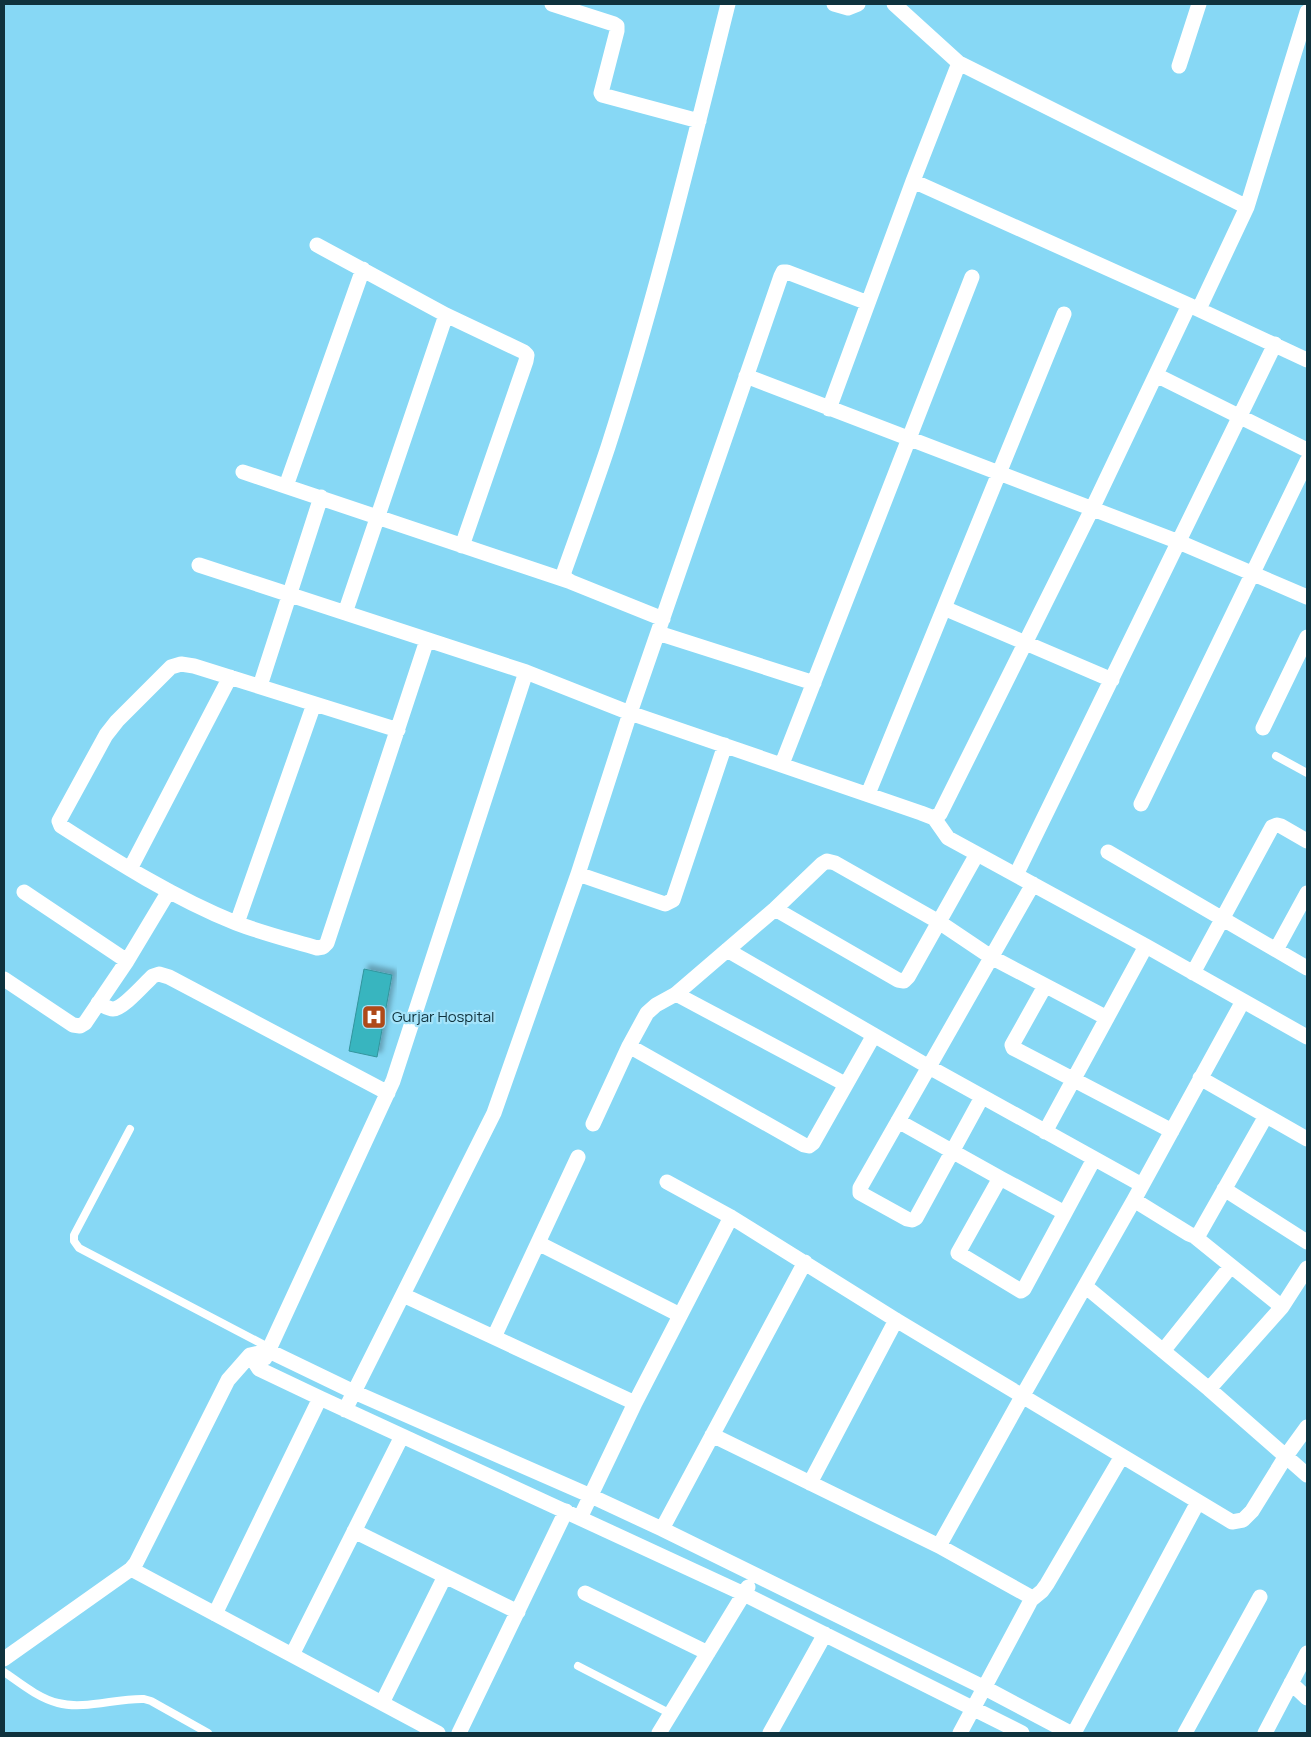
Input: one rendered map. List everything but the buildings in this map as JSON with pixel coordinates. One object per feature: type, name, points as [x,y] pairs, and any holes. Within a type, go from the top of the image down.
[{"type":"street","points":[[552,4],[617,26],[601,93],[602,96],[699,121]]},
{"type":"street","points":[[571,582],[566,578],[564,572],[608,447],[641,335],[699,121],[728,4]]},
{"type":"street","points":[[894,4],[959,64],[1247,207]]},
{"type":"street","points":[[1179,66],[1199,4]]},
{"type":"street","points":[[937,824],[940,814],[1156,375],[1247,207],[1307,12]]},
{"type":"street","points":[[829,408],[913,181],[959,64]]},
{"type":"street","points":[[913,181],[1194,307],[1307,360]]},
{"type":"street","points":[[317,246],[446,315],[524,352],[526,355],[526,361],[462,546]]},
{"type":"street","points":[[286,486],[363,269]]},
{"type":"street","points":[[345,1410],[494,1113],[578,874],[630,714],[783,272],[868,302]]},
{"type":"street","points":[[782,764],[972,277]]},
{"type":"street","points":[[868,794],[1064,314]]},
{"type":"street","points":[[345,613],[446,315]]},
{"type":"street","points":[[1016,875],[1275,344]]},
{"type":"street","points":[[1156,375],[1307,450]]},
{"type":"street","points":[[746,376],[1179,542],[1307,597]]},
{"type":"street","points":[[1141,804],[1254,574],[1307,461]]},
{"type":"street","points":[[243,472],[571,582],[660,626],[814,684]]},
{"type":"street","points":[[260,686],[321,497]]},
{"type":"street","points":[[199,565],[526,672],[630,714],[868,794],[937,824],[948,838],[1146,946],[1307,1037]]},
{"type":"street","points":[[944,608],[1112,680]]},
{"type":"street","points":[[1263,728],[1307,637]]},
{"type":"street","points":[[398,730],[260,686],[194,666],[181,664],[170,667],[117,721],[106,735],[59,822],[61,826],[169,891],[237,923],[317,948],[323,947],[327,943],[398,730],[428,640]]},
{"type":"street","points":[[259,1369],[388,1093],[526,672]]},
{"type":"street","points":[[130,869],[230,677]]},
{"type":"street","points":[[237,923],[314,704]]},
{"type":"street","points":[[578,874],[665,904],[673,900],[725,745]]},
{"type":"street","points":[[1193,973],[1272,827],[1281,826],[1307,841]]},
{"type":"street","points":[[1108,852],[1307,968]]},
{"type":"street","points":[[775,909],[898,980],[904,981],[908,978],[977,854]]},
{"type":"street","points":[[592,1124],[628,1046],[647,1013],[656,1005],[676,994],[775,909],[822,864],[832,861],[939,922],[991,957],[1107,1018]]},
{"type":"street","points":[[982,1097],[916,1218],[912,1220],[907,1219],[860,1193],[860,1188],[1033,884]]},
{"type":"street","points":[[4,979],[73,1025],[80,1026],[85,1023],[127,961],[169,891]]},
{"type":"street","points":[[24,892],[127,961]]},
{"type":"street","points":[[1276,950],[1307,893]]},
{"type":"street","points":[[1045,1132],[1146,946]]},
{"type":"street","points":[[726,950],[929,1067],[1142,1186]]},
{"type":"street","points":[[98,1003],[110,1009],[116,1009],[123,1005],[153,976],[159,974],[169,977],[388,1093]]},
{"type":"street","points":[[1045,986],[1012,1045],[1016,1050],[1172,1131]]},
{"type":"street","points":[[676,994],[845,1084]]},
{"type":"street","points":[[939,1546],[1142,1186],[1243,1001]]},
{"type":"street","points":[[628,1046],[804,1145],[809,1146],[813,1143],[874,1035]]},
{"type":"street","points":[[1200,1078],[1307,1139]]},
{"type":"street","points":[[1194,1236],[1199,1234],[1266,1116]]},
{"type":"street","points":[[898,1121],[1064,1213]]},
{"type":"street","points":[[494,1337],[578,1157]]},
{"type":"street","points":[[1000,1178],[958,1253],[1021,1291],[1024,1289],[1094,1159]]},
{"type":"street","points":[[667,1182],[731,1217],[896,1320],[1232,1522],[1242,1520],[1252,1511],[1286,1456],[1307,1427]]},
{"type":"street","points":[[1224,1189],[1307,1242]]},
{"type":"street","points":[[1134,1200],[1194,1236],[1282,1307]]},
{"type":"street","points":[[580,1518],[635,1403],[731,1217]]},
{"type":"street","points":[[538,1243],[680,1315]]},
{"type":"street","points":[[662,1529],[805,1262]]},
{"type":"street","points":[[1162,1351],[1231,1266]]},
{"type":"street","points":[[1209,1389],[1282,1307],[1307,1268]]},
{"type":"street","points":[[1085,1286],[1209,1389],[1307,1475]]},
{"type":"street","points":[[403,1295],[635,1403]]},
{"type":"street","points":[[810,1483],[896,1320]]},
{"type":"street","points":[[4,1660],[136,1563],[228,1380],[250,1355],[269,1349],[354,1392],[662,1529],[984,1688],[1070,1733]]},
{"type":"street","points":[[250,1355],[259,1369],[744,1594],[1022,1733]]},
{"type":"street","points":[[215,1614],[320,1398]]},
{"type":"street","points":[[712,1435],[939,1546],[1025,1594],[1031,1600]]},
{"type":"street","points":[[292,1655],[402,1436]]},
{"type":"street","points":[[960,1733],[1031,1600],[1047,1584],[1122,1456]]},
{"type":"street","points":[[1074,1733],[1198,1502]]},
{"type":"street","points":[[459,1733],[566,1511]]},
{"type":"street","points":[[354,1531],[518,1612]]},
{"type":"street","points":[[131,1568],[438,1733]]},
{"type":"street","points":[[660,1733],[755,1575]]},
{"type":"street","points":[[382,1703],[445,1576]]},
{"type":"street","points":[[585,1593],[708,1653]]},
{"type":"street","points":[[1185,1733],[1260,1597]]},
{"type":"street","points":[[770,1733],[825,1634]]},
{"type":"street","points":[[1265,1733],[1307,1653]]},
{"type":"street","points":[[1291,1684],[1307,1698]]},
{"type":"lane","points":[[1276,756],[1307,773]]},
{"type":"lane","points":[[130,1129],[74,1235],[74,1241],[79,1248],[269,1349]]},
{"type":"lane","points":[[578,1666],[671,1714]]},
{"type":"lane","points":[[4,1672],[46,1699],[58,1703],[72,1705],[144,1699],[152,1701],[208,1733]]},
{"type":"place","name":"Gurjar Hospital","points":[[374,1017]]}]
